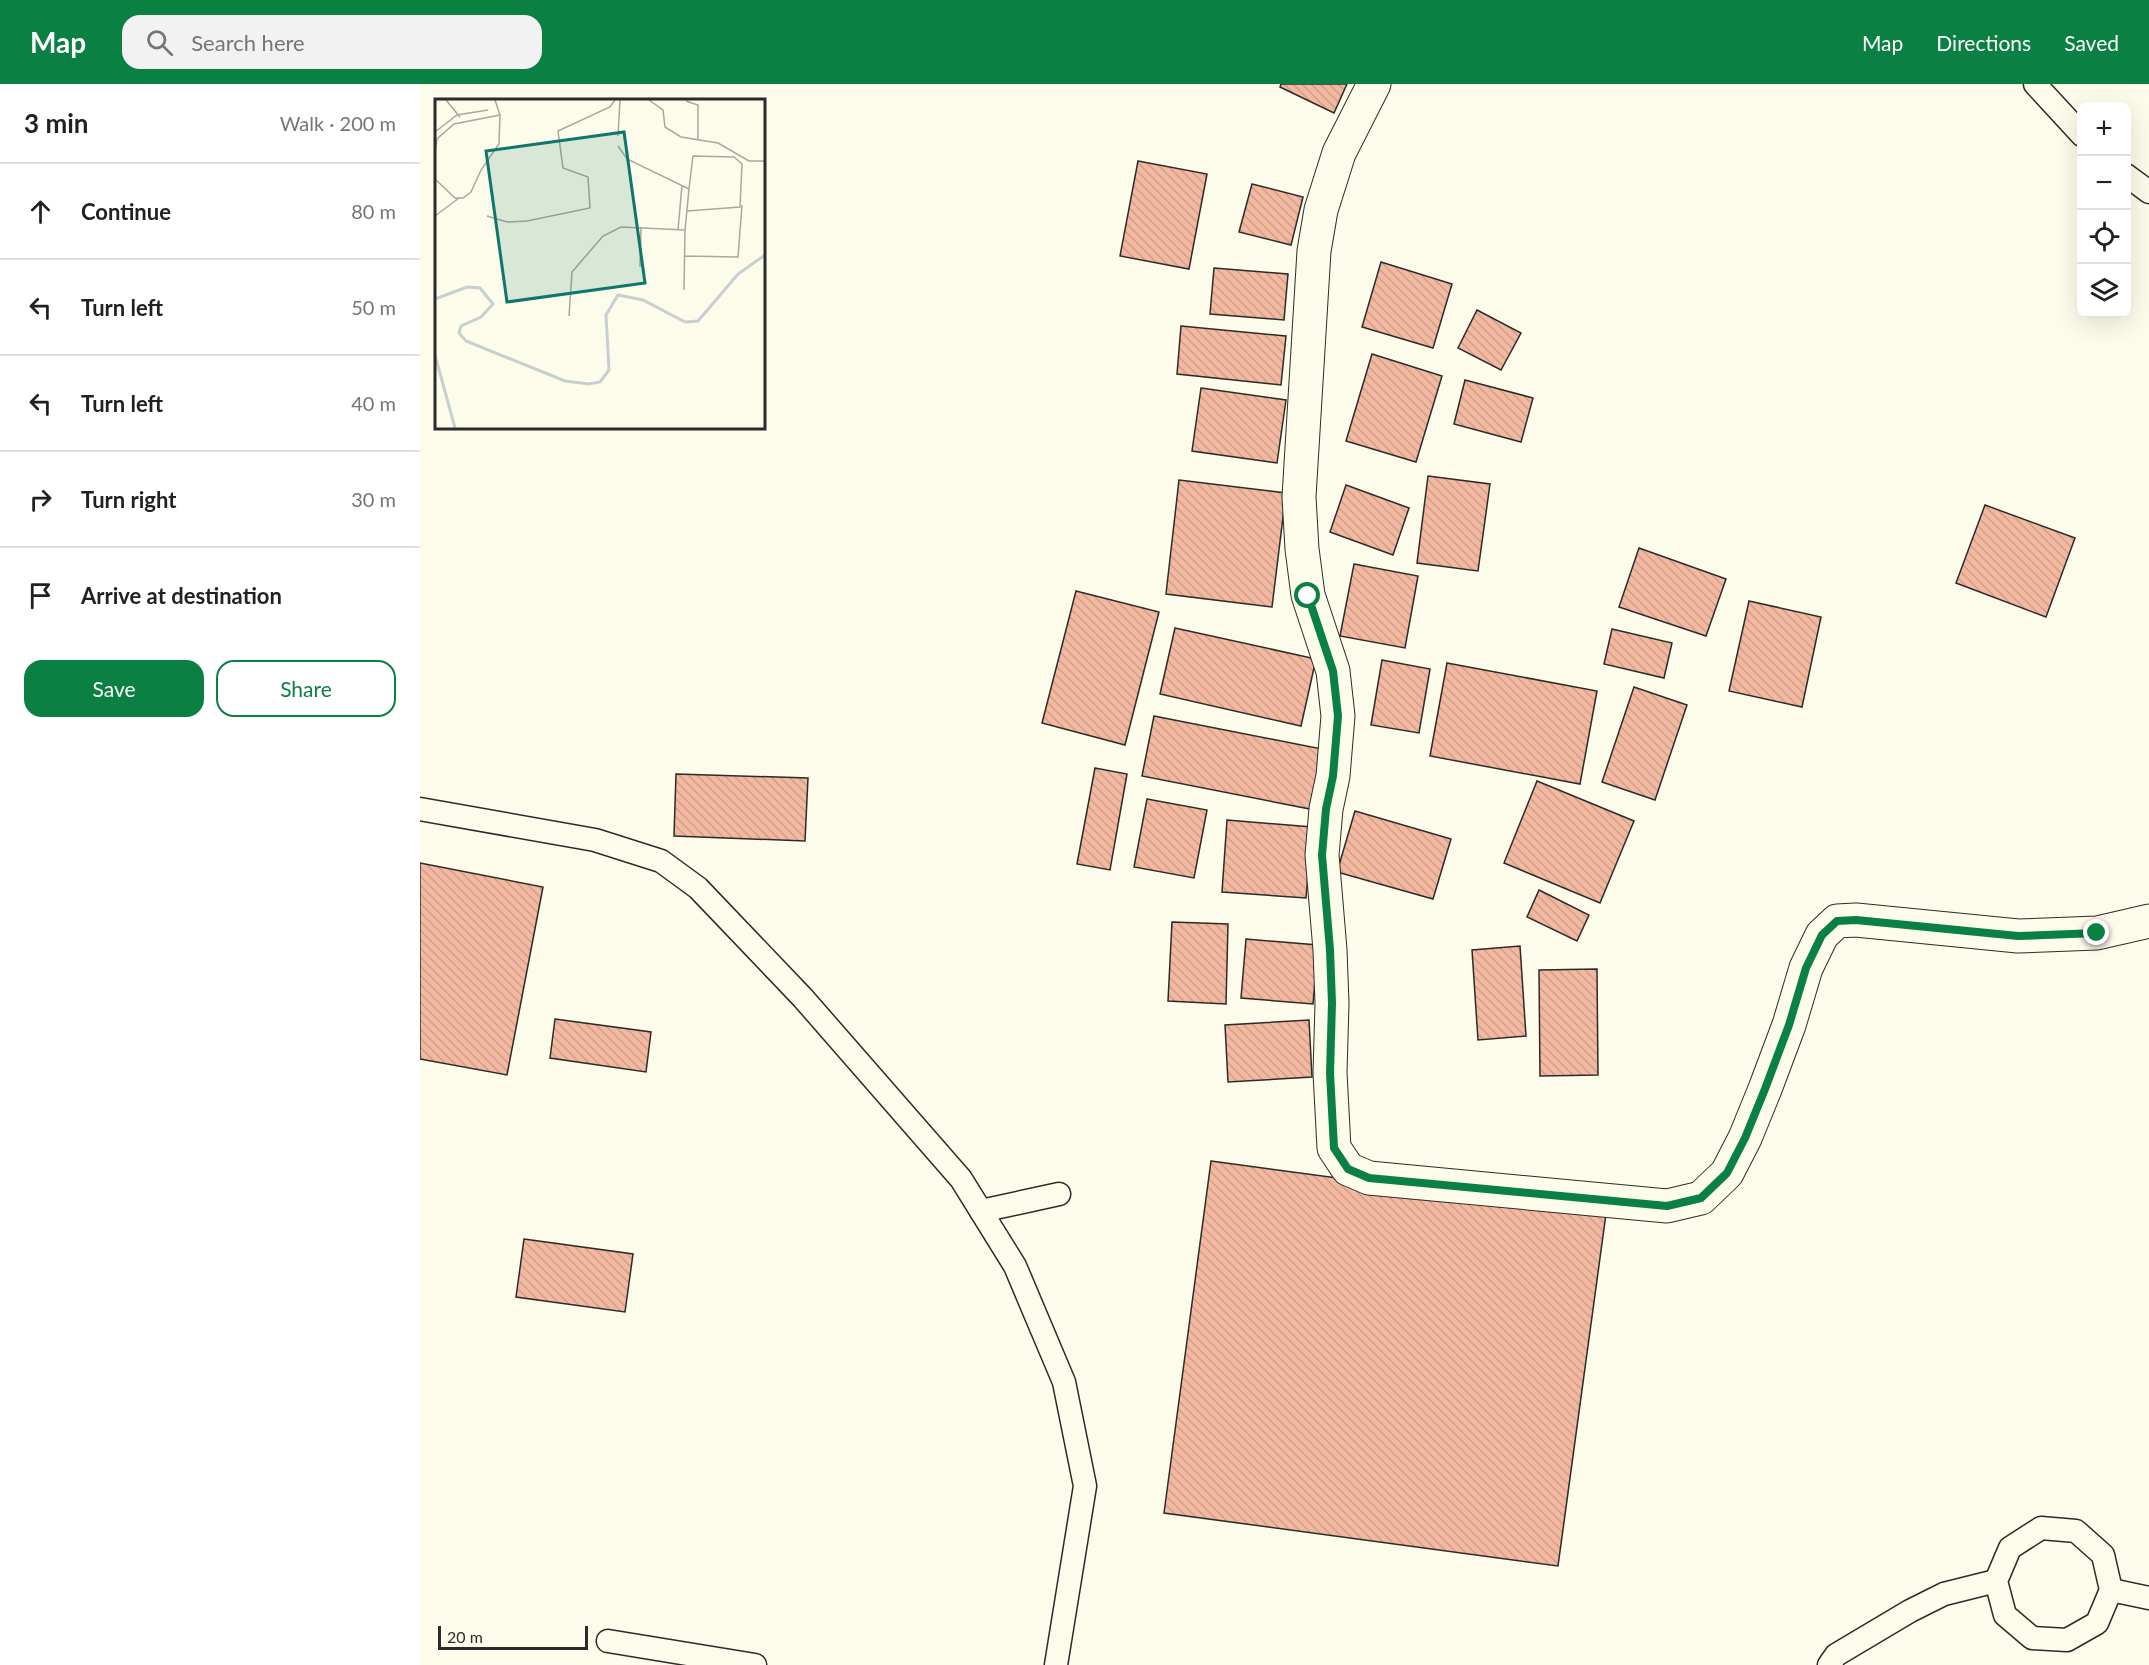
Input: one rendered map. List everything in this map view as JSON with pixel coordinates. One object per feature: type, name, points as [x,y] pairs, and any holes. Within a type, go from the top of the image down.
[{"type":"street","points":[[1374,84],[1339,153],[1321,210],[1317,231],[1299,497],[1308,596],[1333,671],[1338,716],[1333,776],[1326,809],[1322,855],[1331,961],[1330,1073],[1334,1148],[1348,1169],[1369,1178],[1667,1206],[1701,1198],[1727,1173],[1745,1138],[1789,1025],[1806,968],[1822,935],[1837,921],[1856,920],[2018,936],[2097,933],[2149,921]]},
{"type":"lane","points":[[2035,84],[2077,130]]},
{"type":"lane","points":[[2131,178],[2149,192]]},
{"type":"lane","points":[[420,809],[595,840],[661,861],[698,888],[803,998],[961,1179],[1015,1266],[1064,1382],[1085,1486],[1056,1665]]},
{"type":"lane","points":[[981,1211],[1059,1194]]},
{"type":"lane","points":[[2040,1528],[2076,1531],[2103,1555],[2110,1590],[2097,1623],[2067,1640],[2032,1638],[2005,1615],[1996,1581],[2010,1548],[2040,1528]]},
{"type":"lane","points":[[1829,1665],[1836,1655],[1910,1611],[1944,1594],[1996,1581]]},
{"type":"lane","points":[[2110,1590],[2149,1598]]},
{"type":"lane","points":[[608,1641],[756,1665]]},
{"type":"building","points":[[1281,84],[1347,84],[1334,113],[1280,87]]},
{"type":"building","points":[[1138,161],[1207,174],[1189,269],[1120,256]]},
{"type":"building","points":[[1252,184],[1303,197],[1291,245],[1239,232]]},
{"type":"building","points":[[1381,262],[1452,284],[1433,348],[1362,327]]},
{"type":"building","points":[[1214,268],[1288,274],[1284,320],[1210,314]]},
{"type":"building","points":[[1477,310],[1521,333],[1501,370],[1458,348]]},
{"type":"building","points":[[1181,326],[1286,336],[1281,385],[1177,374]]},
{"type":"building","points":[[1372,354],[1442,376],[1416,462],[1346,441]]},
{"type":"building","points":[[1465,380],[1533,398],[1521,442],[1454,424]]},
{"type":"building","points":[[1201,388],[1286,400],[1277,463],[1192,451]]},
{"type":"building","points":[[1428,476],[1490,484],[1478,571],[1417,563]]},
{"type":"building","points":[[1179,480],[1286,493],[1272,607],[1166,594]]},
{"type":"building","points":[[1346,485],[1409,508],[1393,555],[1330,532]]},
{"type":"building","points":[[1985,505],[2075,538],[2046,617],[1956,583]]},
{"type":"building","points":[[1639,548],[1726,579],[1706,636],[1619,607]]},
{"type":"building","points":[[1354,564],[1418,576],[1405,648],[1340,636]]},
{"type":"building","points":[[1076,591],[1159,612],[1125,745],[1042,723]]},
{"type":"building","points":[[1749,601],[1821,617],[1802,707],[1729,691]]},
{"type":"building","points":[[1175,628],[1316,659],[1301,726],[1160,694]]},
{"type":"building","points":[[1612,629],[1672,643],[1664,678],[1604,664]]},
{"type":"building","points":[[1382,660],[1430,669],[1419,733],[1371,725]]},
{"type":"building","points":[[1447,663],[1597,691],[1580,784],[1430,756]]},
{"type":"building","points":[[1634,687],[1687,705],[1655,800],[1602,782]]},
{"type":"building","points":[[1154,716],[1322,749],[1310,809],[1142,776]]},
{"type":"building","points":[[1095,768],[1127,774],[1110,870],[1077,864]]},
{"type":"building","points":[[676,774],[808,778],[805,841],[674,836]]},
{"type":"building","points":[[1537,781],[1634,821],[1600,903],[1504,863]]},
{"type":"building","points":[[1147,799],[1207,810],[1194,878],[1134,867]]},
{"type":"building","points":[[1355,811],[1451,839],[1433,899],[1337,872]]},
{"type":"building","points":[[1227,820],[1312,827],[1306,898],[1222,892]]},
{"type":"building","points":[[420,863],[543,887],[507,1075],[420,1059]]},
{"type":"building","points":[[1539,890],[1589,915],[1577,941],[1527,917]]},
{"type":"building","points":[[1172,922],[1228,924],[1226,1004],[1168,1001]]},
{"type":"building","points":[[1246,939],[1318,945],[1313,1004],[1241,998]]},
{"type":"building","points":[[1520,946],[1526,1036],[1478,1040],[1472,950]]},
{"type":"building","points":[[1597,969],[1598,1075],[1540,1076],[1539,970]]},
{"type":"building","points":[[555,1019],[651,1032],[646,1072],[550,1058]]},
{"type":"building","points":[[1309,1020],[1312,1077],[1228,1082],[1225,1025]]},
{"type":"building","points":[[1211,1161],[1606,1214],[1558,1566],[1164,1513]]},
{"type":"building","points":[[524,1239],[633,1254],[625,1312],[516,1297]]},
{"type":"route","points":[[1308,596],[1333,671],[1338,716],[1333,776],[1326,809],[1322,855],[1330,950],[1332,1003],[1330,1073],[1334,1148],[1348,1169],[1369,1178],[1667,1206],[1701,1198],[1727,1173],[1745,1138],[1789,1025],[1806,968],[1822,935],[1837,921],[1856,920],[2018,936],[2097,933]]}]
